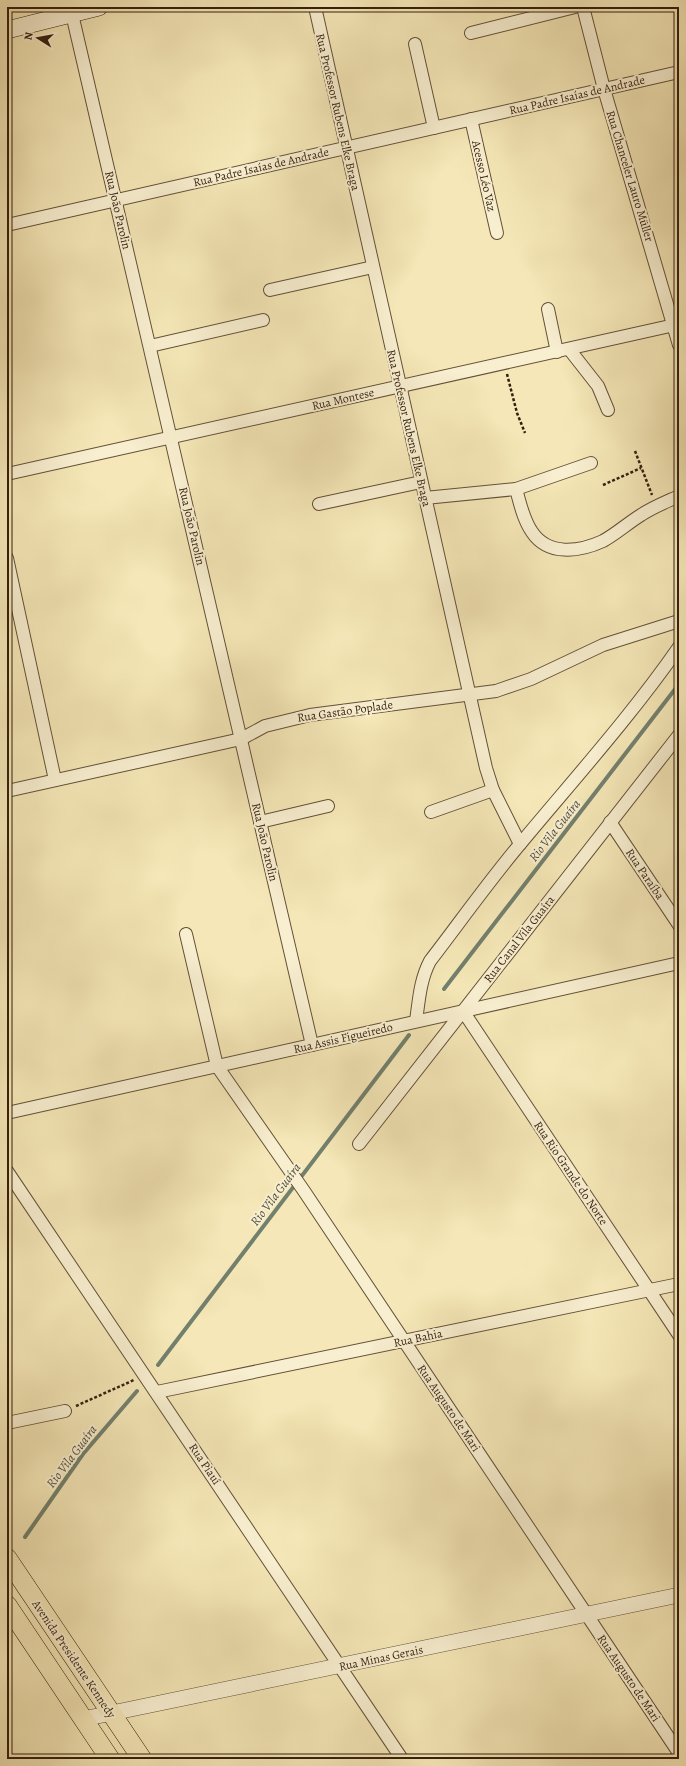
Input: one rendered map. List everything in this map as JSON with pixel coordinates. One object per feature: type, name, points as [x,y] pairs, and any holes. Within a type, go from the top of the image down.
[{"type":"main road","points":[[7,30],[72,10],[99,7]]},
{"type":"main road","name":"Avenida Presidente Kennedy","points":[[7,1558],[142,1759]]},
{"type":"main road","points":[[7,1606],[110,1759]]},
{"type":"street","name":"Rua Professor Rubens Elke Braga","points":[[315,7],[486,768],[493,790],[520,844]]},
{"type":"street","points":[[472,34],[575,7]]},
{"type":"street","name":"Rua Chanceler Lauro Müller","points":[[584,7],[604,89],[677,325],[679,345]]},
{"type":"street","name":"Rua João Parolin","points":[[72,10],[312,1045]]},
{"type":"street","points":[[415,44],[434,128]]},
{"type":"street","name":"Rua Padre Isaías de Andrade","points":[[7,225],[679,72]]},
{"type":"street","name":"Acesso Léo Vaz","points":[[471,119],[497,233]]},
{"type":"street","points":[[270,290],[373,267]]},
{"type":"street","points":[[548,309],[563,350],[598,386],[608,410]]},
{"type":"street","points":[[150,346],[264,320]]},
{"type":"street","name":"Rua Montese","points":[[7,474],[677,325]]},
{"type":"street","points":[[425,498],[516,489],[590,464]]},
{"type":"street","points":[[319,504],[421,482]]},
{"type":"street","points":[[516,489],[525,518],[531,531],[538,540],[557,550],[587,547],[603,540],[641,514],[679,496]]},
{"type":"street","points":[[7,558],[55,780]]},
{"type":"street","name":"Rua Gastão Poplade","points":[[7,791],[241,738],[265,726],[310,715],[469,695],[511,687],[603,645],[679,621]]},
{"type":"street","points":[[416,1021],[424,972],[430,961],[520,844],[600,751],[679,647]]},
{"type":"street","name":"Rua Canal Vila Guaíra","points":[[359,1144],[679,735]]},
{"type":"street","points":[[431,812],[493,790]]},
{"type":"street","points":[[260,822],[328,806]]},
{"type":"street","name":"Rua Paraíba","points":[[610,822],[679,925]]},
{"type":"street","points":[[186,934],[217,1066]]},
{"type":"street","name":"Rua Assis Figueiredo","points":[[7,1113],[679,963]]},
{"type":"street","name":"Rua Rio Grande do Norte","points":[[463,1011],[679,1335]]},
{"type":"street","name":"Rua Augusto de Mari","points":[[217,1066],[304,1191],[679,1753]]},
{"type":"street","name":"Rua Piauí","points":[[7,1170],[402,1759]]},
{"type":"street","name":"Rua Bahia","points":[[157,1392],[679,1284]]},
{"type":"street","points":[[7,1423],[65,1411]]},
{"type":"street","name":"Rua Minas Gerais","points":[[83,1719],[340,1667],[679,1595]]},
{"type":"path","points":[[504,364],[517,413],[525,433]]},
{"type":"path","points":[[635,451],[656,506]]},
{"type":"path","points":[[603,485],[641,468]]},
{"type":"path","points":[[65,1411],[144,1375]]},
{"type":"waterway","name":"Rio Vila Guaíra","points":[[444,989],[679,684]]},
{"type":"waterway","name":"Rio Vila Guaíra","points":[[158,1365],[409,1035]]},
{"type":"waterway","name":"Rio Vila Guaíra","points":[[25,1537],[83,1454],[137,1391]]}]
